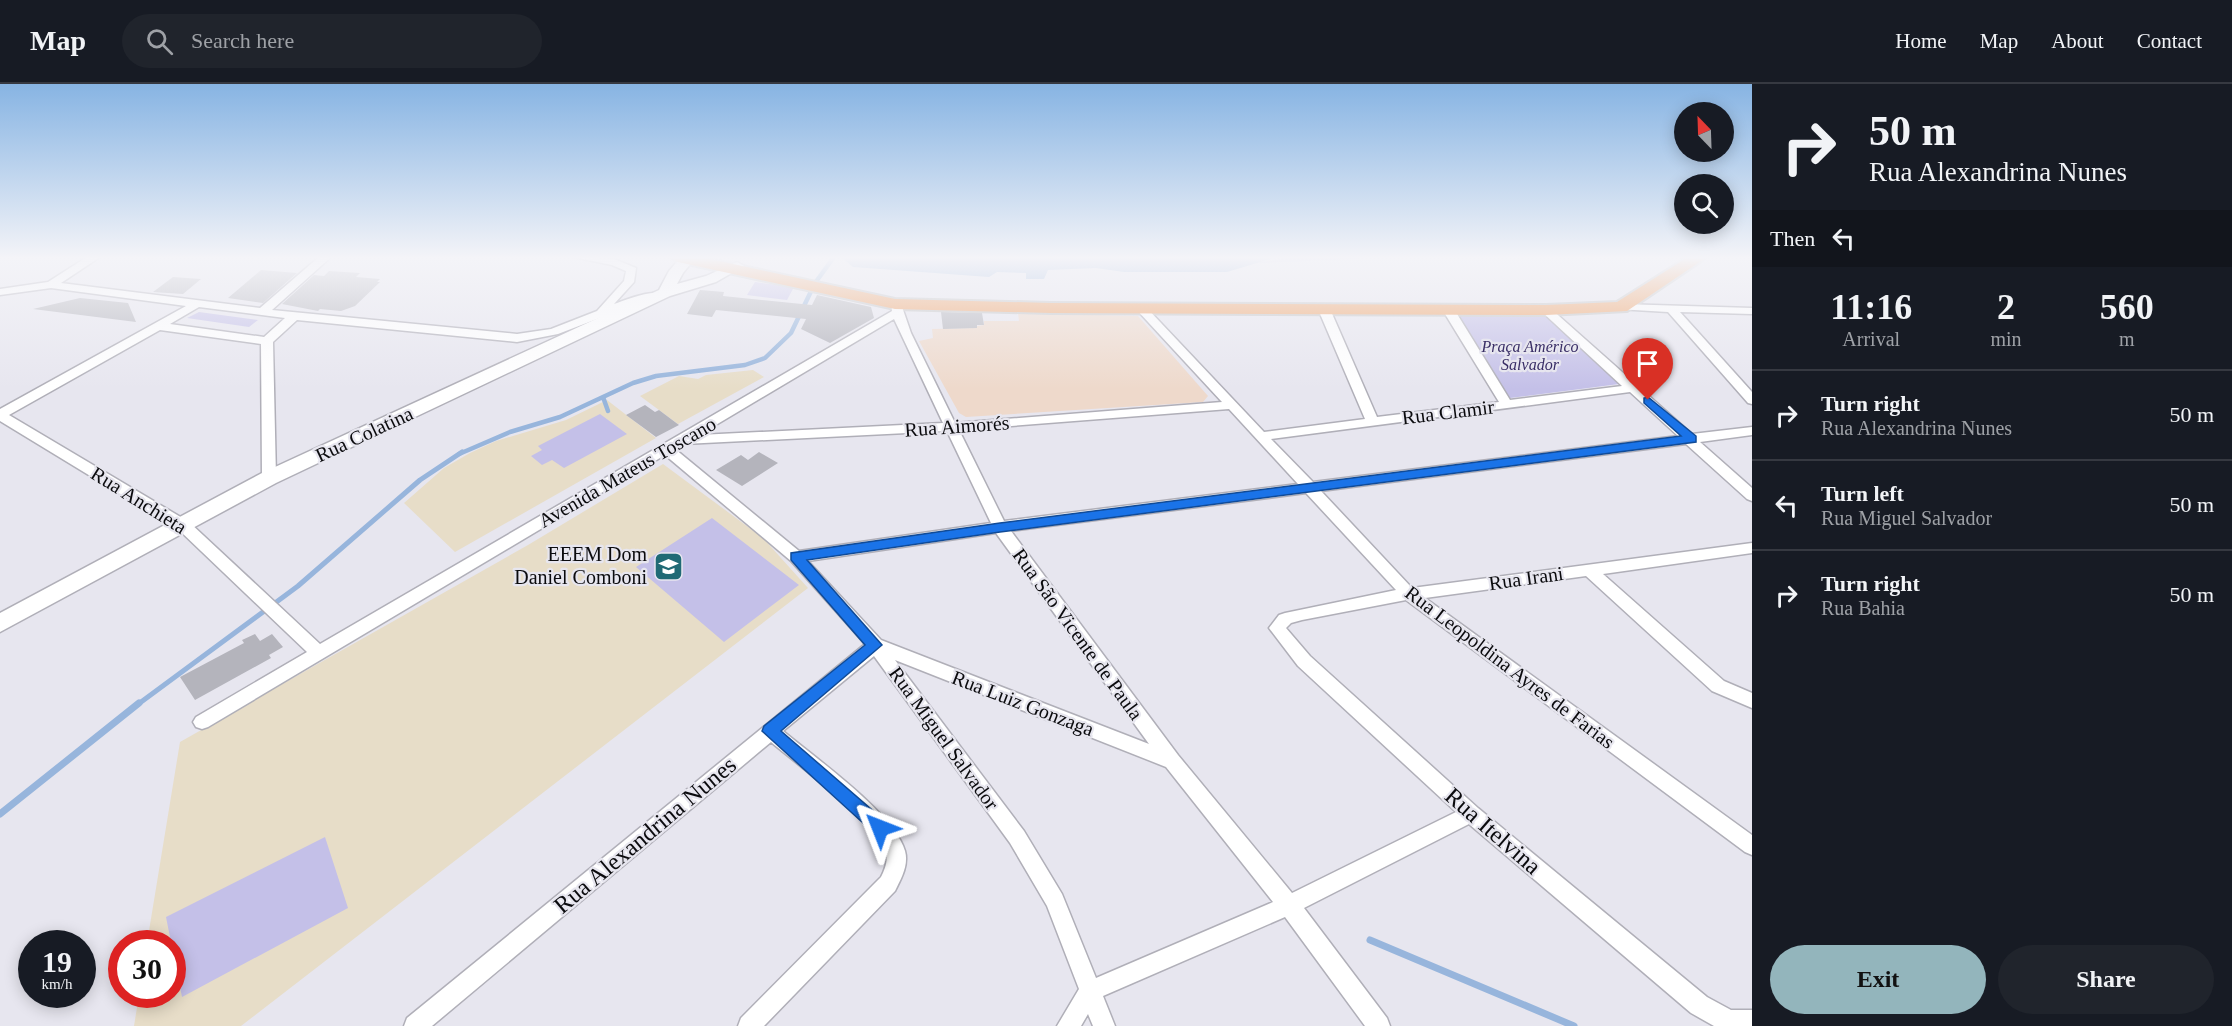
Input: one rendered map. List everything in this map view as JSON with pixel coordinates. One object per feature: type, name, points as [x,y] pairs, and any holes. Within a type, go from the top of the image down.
[{"type":"main road","name":"Rua Colatina","points":[[0,623],[184,526],[269,478],[648,301]]},
{"type":"main road","points":[[868,301],[896,309],[1140,307],[1546,310],[1621,308],[1632,301]]},
{"type":"street","points":[[174,301],[518,339],[550,335],[631,301]]},
{"type":"street","points":[[263,312],[276,301]]},
{"type":"street","points":[[599,314],[611,301]]},
{"type":"street","points":[[0,414],[197,304]]},
{"type":"street","name":"Rua Leopoldina Ayres de Farias","points":[[1140,307],[1409,594],[1752,846]]},
{"type":"street","points":[[1621,308],[1752,311]]},
{"type":"street","name":"Rua São Vicente de Paula","points":[[896,309],[1000,527],[1172,761],[1289,905],[1379,1026]]},
{"type":"street","name":"Avenida Mateus Toscano","points":[[202,722],[673,445],[896,309]]},
{"type":"street","points":[[1324,309],[1373,422]]},
{"type":"street","points":[[1448,309],[1507,405]]},
{"type":"street","points":[[1546,310],[1692,439],[1752,496]]},
{"type":"street","points":[[1672,310],[1752,400]]},
{"type":"street","points":[[269,478],[267,341],[294,316]]},
{"type":"street","points":[[159,326],[267,341]]},
{"type":"street","name":"Rua Clamir","points":[[1262,436],[1634,388]]},
{"type":"street","name":"Rua Aimorés","points":[[673,445],[951,427],[1233,405]]},
{"type":"street","name":"Rua Anchieta","points":[[0,414],[184,526],[318,652]]},
{"type":"street","points":[[796,556],[1000,527],[1752,431]]},
{"type":"street","name":"Rua Miguel Salvador","points":[[673,445],[796,556],[875,645],[1017,837],[1055,901],[1104,1026]]},
{"type":"street","name":"Rua Irani","points":[[1302,614],[1409,594],[1752,548]]},
{"type":"street","points":[[1588,569],[1718,686],[1752,701]]},
{"type":"street","name":"Rua Itelvina","points":[[1302,614],[1278,623],[1277,628],[1287,642],[1304,661],[1471,814],[1699,1005],[1719,1019],[1734,1024],[1752,1021]]},
{"type":"street","name":"Rua Luiz Gonzaga","points":[[875,645],[1172,761]]},
{"type":"street","name":"Rua Alexandrina Nunes","points":[[415,1026],[875,645]]},
{"type":"street","points":[[749,1026],[888,884],[896,860],[894,848],[887,836],[869,816],[770,731]]},
{"type":"street","points":[[1068,1026],[1090,992],[1289,905],[1471,814]]},
{"type":"shaded area","points":[[1018,313],[1138,316],[1208,396],[1203,402],[966,417],[959,413],[919,341],[933,338],[932,329],[977,328],[977,326],[984,325],[984,321],[1019,321]]},
{"type":"shaded area","points":[[753,370],[764,377],[678,424],[640,396],[679,376],[698,379],[706,375]]},
{"type":"shaded area","points":[[607,400],[656,438],[455,552],[404,503],[444,468],[470,453],[496,441],[566,420]]},
{"type":"shaded area","points":[[663,464],[763,538],[808,588],[241,1026],[134,1026],[137,1008],[186,1008],[186,930],[149,930],[180,742],[528,545]]},
{"type":"green space","points":[[199,312],[258,320],[249,327],[187,318]]},
{"type":"green space","name":"Praça Américo Salvador","points":[[1452,314],[1550,316],[1619,384],[1510,398]]},
{"type":"green space","points":[[600,414],[627,434],[564,468],[552,460],[542,465],[531,456],[542,450],[538,446]]},
{"type":"green space","points":[[712,518],[799,585],[724,642],[636,567]]},
{"type":"green space","points":[[325,837],[348,908],[186,995],[186,930],[169,930],[166,917]]},
{"type":"building","points":[[67,301],[128,303],[136,322],[33,309]]},
{"type":"building","points":[[285,301],[360,301],[355,306],[341,311],[320,309],[318,311],[282,304]]},
{"type":"building","points":[[694,301],[772,301],[812,305],[814,301],[844,301],[871,307],[874,318],[830,343],[801,329],[806,319],[716,310],[712,317],[687,314]]},
{"type":"building","points":[[941,312],[982,313],[984,325],[977,325],[977,328],[943,329]]},
{"type":"building","points":[[645,405],[655,412],[659,410],[679,425],[656,437],[626,415]]},
{"type":"building","points":[[759,452],[778,463],[742,486],[716,470],[741,455],[748,460]]},
{"type":"building","points":[[255,634],[260,641],[272,634],[283,647],[269,655],[271,658],[195,700],[180,677],[244,643],[242,640]]},
{"type":"waterway","points":[[459,454],[510,432],[560,417],[633,383],[656,376],[745,365],[765,358],[791,333],[806,301]]},
{"type":"waterway","points":[[603,397],[608,411]]},
{"type":"waterway","points":[[137,705],[298,586],[420,480],[459,454]]},
{"type":"waterway","points":[[0,814],[139,703]]},
{"type":"waterway","points":[[1370,940],[1574,1026]]},
{"type":"place","name":"EEEM Dom Daniel Comboni","points":[[668,566]]},
{"type":"route","points":[[880,828],[770,731],[875,645],[796,556],[1000,527],[1692,439],[1648,400]]}]
